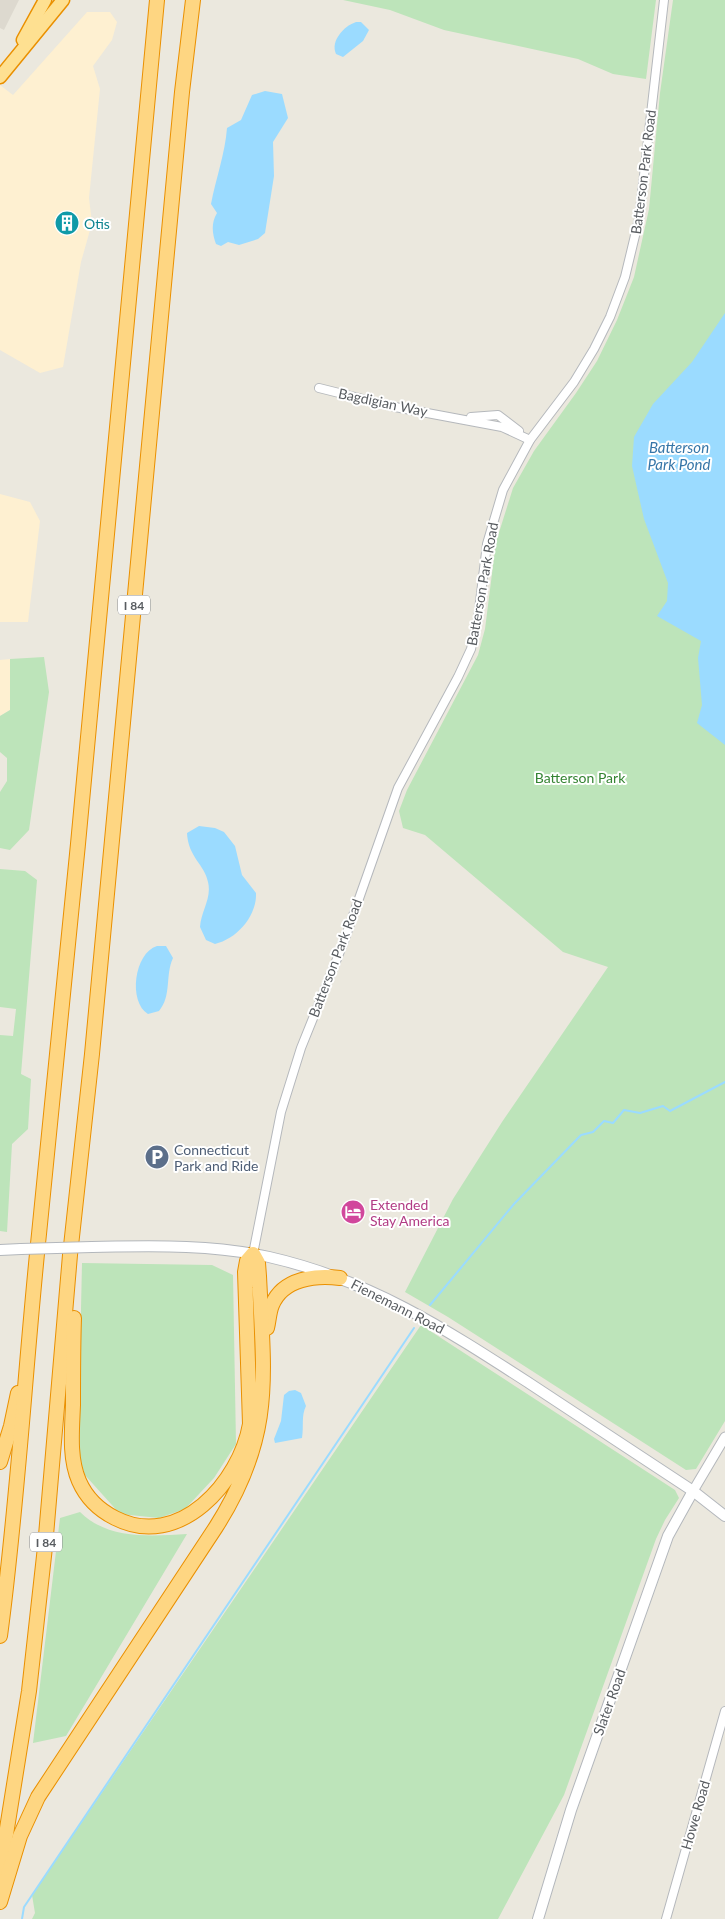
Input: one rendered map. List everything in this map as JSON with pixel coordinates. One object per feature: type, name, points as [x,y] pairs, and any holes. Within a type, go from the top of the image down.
[{"type":"highway","points":[[15,58],[45,0]]},
{"type":"highway","points":[[0,77],[63,0]]},
{"type":"highway","name":"I 84","points":[[0,1636],[16,1498],[157,0]]},
{"type":"highway","name":"I 84","points":[[0,1872],[24,1724],[38,1613],[192,0]]},
{"type":"highway","points":[[0,1902],[20,1836],[41,1791],[216,1527],[238,1488],[254,1447],[260,1424],[263,1394],[262,1343],[258,1267],[253,1254],[247,1261],[245,1272],[250,1405],[248,1432],[243,1449],[220,1488],[194,1512],[167,1524],[152,1526],[132,1525],[113,1517],[91,1500],[79,1481],[74,1463],[75,1210]]},
{"type":"highway","points":[[262,1343],[272,1305],[283,1290],[308,1279],[340,1278]]},
{"type":"highway","points":[[0,1462],[11,1426],[21,1368],[30,1336]]},
{"type":"main road","name":"Fienemann Road","points":[[0,1250],[175,1247],[253,1254],[288,1262],[340,1278],[385,1296],[441,1327],[693,1491],[725,1516]]},
{"type":"main road","name":"Slater Road","points":[[538,1919],[571,1810],[665,1543],[693,1491]]},
{"type":"street","name":"Batterson Park Road","points":[[253,1254],[281,1112],[301,1048],[343,944],[398,788],[471,650],[491,526],[512,471],[530,440],[584,366],[610,317],[625,277],[636,237],[642,201],[664,0]]},
{"type":"street","name":"Bagdigian Way","points":[[319,388],[395,407],[447,415],[498,416],[530,440]]},
{"type":"street","points":[[693,1491],[725,1437]]},
{"type":"street","name":"Howe Road","points":[[666,1919],[725,1711]]},
{"type":"shaded area","points":[[0,0],[19,0],[4,30],[0,28]]},
{"type":"shaded area","points":[[87,12],[110,12],[117,22],[112,40],[93,66],[100,89],[89,198],[92,223],[81,262],[63,367],[40,373],[0,350],[0,85],[13,95]]},
{"type":"shaded area","points":[[0,494],[30,502],[40,521],[28,622],[0,622]]},
{"type":"shaded area","points":[[10,659],[10,710],[0,716],[0,660]]},
{"type":"green space","points":[[343,0],[656,0],[646,79],[613,74],[578,59],[444,30],[390,10]]},
{"type":"green space","name":"Batterson Park","points":[[673,0],[725,0],[725,1421],[696,1469],[686,1470],[448,1317],[405,1292],[453,1199],[502,1122],[608,967],[563,952],[425,835],[403,828],[399,811],[407,790],[478,655],[485,629],[496,542],[513,488],[534,451],[597,361],[617,320],[634,277],[649,209],[660,93]]},
{"type":"green space","points":[[44,657],[49,692],[29,830],[10,850],[0,848],[0,792],[7,781],[7,758],[0,752],[0,716],[10,710],[10,659]]},
{"type":"green space","points":[[0,869],[25,871],[37,880],[21,1074],[31,1079],[28,1129],[12,1144],[7,1232],[0,1231],[0,1035],[13,1036],[16,1009],[0,1007]]},
{"type":"green space","points":[[82,1263],[212,1265],[233,1275],[236,1444],[214,1478],[185,1509],[159,1518],[120,1514],[84,1474],[78,1447]]},
{"type":"green space","points":[[421,1325],[675,1490],[679,1498],[656,1539],[564,1795],[498,1919],[32,1919],[35,1913],[32,1895]]},
{"type":"green space","points":[[80,1512],[103,1528],[117,1532],[145,1535],[187,1534],[66,1736],[33,1743],[60,1518]]},
{"type":"water","points":[[356,22],[361,22],[369,30],[363,41],[343,57],[336,54],[335,44],[339,35],[343,30]]},
{"type":"water","points":[[265,91],[282,94],[288,118],[273,142],[274,176],[265,233],[258,239],[239,245],[228,242],[221,246],[216,244],[214,236],[213,224],[217,213],[211,204],[227,128],[241,120],[252,95]]},
{"type":"water","name":"Batterson Park Pond","points":[[725,313],[725,745],[697,723],[702,705],[698,658],[701,641],[657,616],[667,601],[668,583],[644,519],[632,466],[634,437],[653,404],[692,362]]},
{"type":"water","points":[[199,826],[215,828],[224,832],[235,846],[242,875],[256,893],[253,910],[244,925],[231,937],[215,944],[206,940],[200,927],[209,888],[204,871],[193,855],[188,841],[187,833]]},
{"type":"water","points":[[157,946],[166,946],[173,958],[169,971],[166,999],[159,1011],[148,1014],[142,1008],[138,999],[136,978],[143,958],[149,950]]},
{"type":"water","points":[[295,1390],[301,1393],[306,1406],[303,1417],[302,1438],[275,1443],[274,1439],[281,1421],[284,1395],[289,1391]]},
{"type":"waterway","points":[[430,1305],[514,1204],[581,1135],[593,1132],[604,1121],[613,1123],[624,1110],[640,1113],[663,1106],[670,1111],[725,1082]]},
{"type":"waterway","points":[[22,1919],[24,1907],[414,1328]]},
{"type":"place","name":"Otis","points":[[67,223]]},
{"type":"place","name":"Connecticut Park and Ride","points":[[157,1157]]},
{"type":"place","name":"Extended Stay America","points":[[353,1212]]}]
